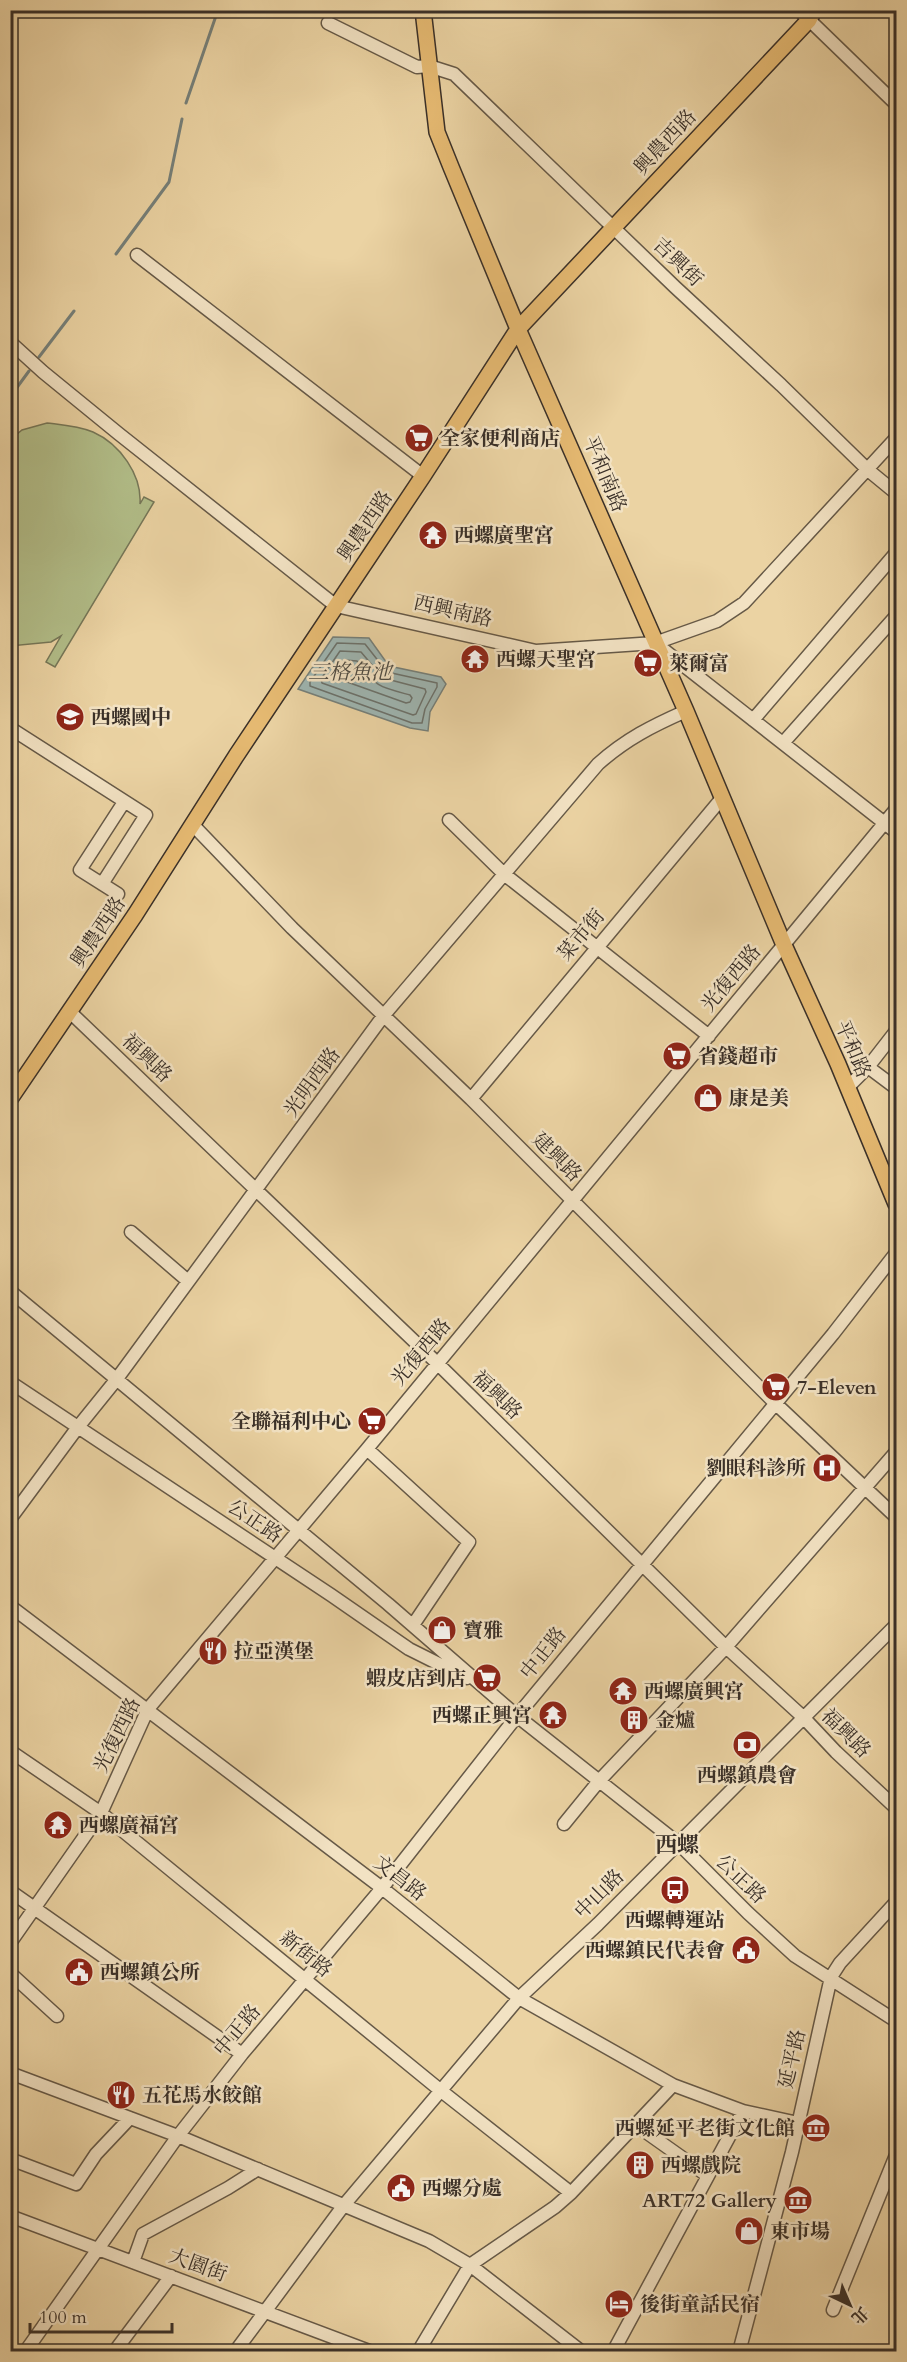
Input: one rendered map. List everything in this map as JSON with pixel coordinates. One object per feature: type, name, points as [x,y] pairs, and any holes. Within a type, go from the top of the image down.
[{"type":"main road","name":"平和南路","points":[[423,10],[437,132],[518,329],[686,711],[784,945]]},
{"type":"main road","name":"興農西路","points":[[10,1098],[135,915],[192,824],[518,329],[807,14],[826,10]]},
{"type":"main road","name":"平和路","points":[[784,945],[838,1064],[897,1204]]},
{"type":"street","points":[[807,14],[897,104]]},
{"type":"street","name":"吉興街","points":[[328,23],[417,67],[429,66],[454,74],[868,470],[897,494]]},
{"type":"street","points":[[137,255],[423,476]]},
{"type":"street","name":"西興南路","points":[[10,342],[118,434],[336,606],[536,651],[656,643],[717,621],[744,603],[897,438]]},
{"type":"street","points":[[753,720],[897,553]]},
{"type":"street","points":[[783,743],[897,616]]},
{"type":"street","points":[[656,643],[897,832]]},
{"type":"street","name":"光明西路","points":[[10,1519],[116,1380],[384,1015],[598,764],[620,744],[645,729],[686,711]]},
{"type":"street","points":[[10,728],[146,815],[102,884]]},
{"type":"street","name":"菜市街","points":[[471,1099],[722,798]]},
{"type":"street","points":[[118,894],[80,870],[124,802]]},
{"type":"street","name":"光復西路","points":[[10,1943],[101,1813],[148,1709],[367,1449],[897,809]]},
{"type":"street","points":[[449,820],[504,874],[709,1035]]},
{"type":"street","name":"建興路","points":[[192,824],[292,928],[471,1099],[776,1403],[897,1517]]},
{"type":"street","name":"福興路","points":[[69,1011],[437,1363],[726,1647],[803,1717],[836,1752],[897,1808]]},
{"type":"street","points":[[847,1088],[868,1067],[897,1031]]},
{"type":"street","points":[[868,1067],[897,1088]]},
{"type":"street","points":[[131,1232],[188,1281]]},
{"type":"street","name":"中正路","points":[[25,2352],[178,2136],[242,2054],[382,1888],[517,1716],[897,1253]]},
{"type":"street","name":"公正路","points":[[10,1291],[412,1625],[517,1716],[679,1844],[795,1956],[897,2021]]},
{"type":"street","name":"公正路","points":[[10,1382],[410,1649],[482,1686]]},
{"type":"street","points":[[367,1449],[469,1542],[412,1625]]},
{"type":"street","points":[[564,1824],[599,1781],[726,1647],[897,1452]]},
{"type":"street","name":"文昌路","points":[[10,1606],[382,1888],[519,1998],[673,2085],[743,2111],[798,2123]]},
{"type":"street","name":"中山路","points":[[235,2352],[344,2205],[519,1998],[679,1844],[897,1625]]},
{"type":"street","name":"新街路","points":[[10,1751],[101,1813],[440,2090],[571,2193]]},
{"type":"street","points":[[10,1891],[242,2054]]},
{"type":"street","name":"延平路","points":[[740,2352],[798,2123],[831,1977],[840,1963],[897,1902]]},
{"type":"street","points":[[10,1974],[57,2016]]},
{"type":"street","points":[[10,2073],[178,2136],[429,2241],[470,2265],[582,2352]]},
{"type":"street","points":[[418,2352],[470,2265],[571,2193],[673,2085]]},
{"type":"street","points":[[613,2352],[743,2111]]},
{"type":"street","points":[[10,2159],[76,2184],[96,2154],[130,2118]]},
{"type":"street","points":[[636,2126],[708,2176]]},
{"type":"street","points":[[833,2310],[897,2155]]},
{"type":"street","points":[[133,2262],[143,2234],[258,2169]]},
{"type":"street","name":"大園街","points":[[10,2216],[372,2352]]},
{"type":"street","points":[[114,2352],[171,2276]]},
{"type":"green space","points":[[47,423],[82,428],[103,437],[120,452],[133,472],[140,493],[140,504],[144,497],[154,502],[55,667],[46,662],[61,636],[51,642],[10,646],[11,439],[22,430]]},
{"type":"water","name":"三格魚池","points":[[333,637],[369,638],[389,666],[441,677],[446,684],[430,712],[428,731],[410,728],[298,689]]},
{"type":"waterway","points":[[186,103],[218,10]]},
{"type":"waterway","points":[[116,254],[169,182],[182,119]]},
{"type":"waterway","points":[[39,357],[74,311]]},
{"type":"waterway","points":[[10,397],[29,371]]},
{"type":"place","name":"全家便利商店","points":[[419,438]]},
{"type":"place","name":"西螺廣聖宮","points":[[433,535]]},
{"type":"place","name":"西螺天聖宮","points":[[475,659]]},
{"type":"place","name":"萊爾富","points":[[648,663]]},
{"type":"place","name":"西螺國中","points":[[70,717]]},
{"type":"place","name":"省錢超市","points":[[677,1056]]},
{"type":"place","name":"康是美","points":[[708,1098]]},
{"type":"place","name":"7-Eleven","points":[[776,1387]]},
{"type":"place","name":"全聯福利中心","points":[[372,1421]]},
{"type":"place","name":"劉眼科診所","points":[[827,1468]]},
{"type":"place","name":"寶雅","points":[[442,1630]]},
{"type":"place","name":"拉亞漢堡","points":[[213,1651]]},
{"type":"place","name":"蝦皮店到店","points":[[487,1678]]},
{"type":"place","name":"西螺廣興宮","points":[[623,1691]]},
{"type":"place","name":"西螺正興宮","points":[[553,1715]]},
{"type":"place","name":"金爐","points":[[634,1720]]},
{"type":"place","name":"西螺鎮農會","points":[[747,1745]]},
{"type":"place","name":"西螺廣福宮","points":[[58,1825]]},
{"type":"place","name":"西螺轉運站","points":[[675,1890]]},
{"type":"place","name":"西螺鎮民代表會","points":[[746,1950]]},
{"type":"place","name":"西螺鎮公所","points":[[79,1972]]},
{"type":"place","name":"五花馬水餃館","points":[[121,2095]]},
{"type":"place","name":"西螺延平老街文化館","points":[[816,2128]]},
{"type":"place","name":"西螺戲院","points":[[640,2165]]},
{"type":"place","name":"西螺分處","points":[[401,2188]]},
{"type":"place","name":"ART72 Gallery","points":[[798,2200]]},
{"type":"place","name":"東市場","points":[[749,2231]]},
{"type":"place","name":"後街童話民宿","points":[[619,2304]]},
{"type":"district","name":"西螺","points":[[677,1845]]}]
